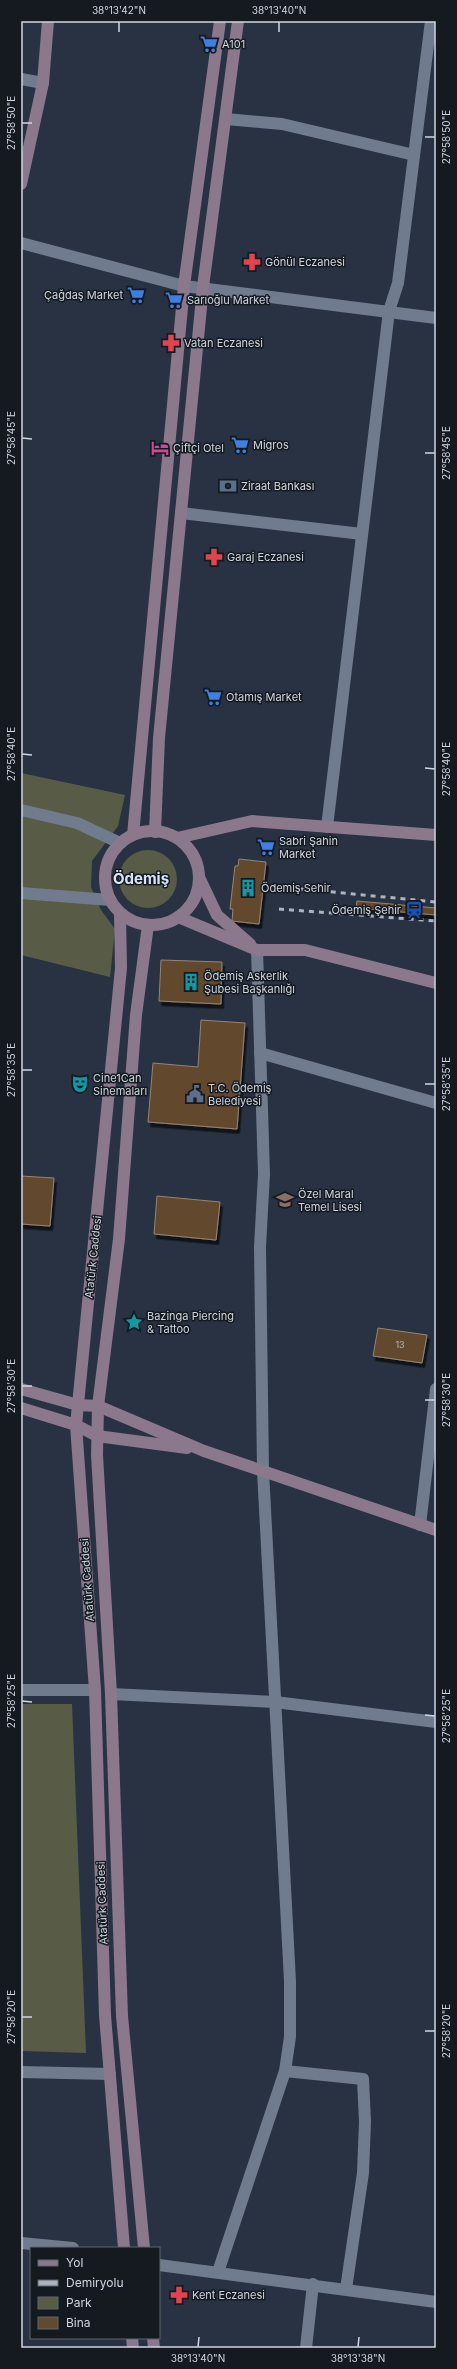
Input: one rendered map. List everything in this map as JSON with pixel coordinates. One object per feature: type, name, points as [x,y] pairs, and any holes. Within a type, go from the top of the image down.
[{"type":"main road","points":[[21,184],[43,83],[48,21]]},
{"type":"main road","points":[[133,835],[184,286],[220,21]]},
{"type":"main road","points":[[155,832],[159,738],[203,287],[238,21]]},
{"type":"main road","points":[[177,838],[252,821],[436,835]]},
{"type":"main road","points":[[199,877],[197,892],[189,906],[178,917],[164,924],[148,925],[133,921],[120,913],[110,900],[106,886],[106,870],[111,855],[120,843],[133,835],[148,831],[163,832],[177,838],[189,848],[196,862],[199,877],[217,915],[257,950]]},
{"type":"main road","name":"Atatürk Caddesi","points":[[120,913],[121,968],[76,1425],[95,1690],[105,2016],[124,2247]]},
{"type":"main road","points":[[178,917],[257,950],[305,950],[436,984]]},
{"type":"main road","name":"Atatürk Caddesi","points":[[144,2247],[122,2016],[111,1694],[97,1455],[98,1406],[119,1239],[136,1015],[148,925]]},
{"type":"main road","points":[[21,1389],[78,1405],[98,1406],[204,1451],[436,1530]]},
{"type":"main road","points":[[21,1408],[76,1425],[98,1436],[204,1451]]},
{"type":"street","points":[[327,827],[390,311],[398,283],[431,21]]},
{"type":"street","points":[[21,79],[43,83]]},
{"type":"street","points":[[226,119],[282,124],[414,154]]},
{"type":"street","points":[[21,243],[184,286],[203,287],[436,318]]},
{"type":"street","points":[[181,513],[362,534]]},
{"type":"street","points":[[21,810],[77,823],[120,843]]},
{"type":"street","points":[[21,893],[110,900]]},
{"type":"street","points":[[218,2272],[285,2071],[290,2037],[290,1981],[262,1471],[260,1247],[264,1174],[257,950]]},
{"type":"street","points":[[260,1053],[436,1103]]},
{"type":"street","points":[[420,1525],[436,1388]]},
{"type":"street","points":[[21,1690],[95,1690]]},
{"type":"street","points":[[111,1694],[275,1702],[436,1722]]},
{"type":"street","points":[[285,2071],[364,2079],[365,2122],[363,2173],[346,2289]]},
{"type":"street","points":[[21,2072],[110,2074]]},
{"type":"street","points":[[21,2243],[63,2247]]},
{"type":"street","points":[[160,2265],[313,2284],[436,2302]]},
{"type":"street","points":[[306,2348],[313,2284]]},
{"type":"green space","points":[[21,773],[125,795],[118,826],[92,861],[91,887],[101,910],[115,929],[110,977],[21,955]]},
{"type":"green space","points":[[148,850],[164,855],[172,863],[177,879],[172,895],[164,903],[148,908],[132,903],[124,895],[119,879],[124,863],[132,855]]},
{"type":"green space","points":[[21,1704],[72,1704],[86,2053],[21,2051]]},
{"type":"building","name":"Ödemiş Sehir","points":[[239,859],[266,862],[259,924],[232,921],[233,909],[230,909],[235,866],[238,866]]},
{"type":"building","points":[[357,901],[436,908],[436,915],[356,908]]},
{"type":"building","name":"Ödemiş Askerlik Şubesi Başkanlığı","points":[[161,960],[222,962],[221,1004],[159,1001]]},
{"type":"building","name":"T.C. Ödemiş Belediyesi","points":[[201,1020],[245,1023],[237,1129],[148,1122],[153,1063],[198,1067]]},
{"type":"building","points":[[21,1176],[54,1178],[50,1226],[21,1224]]},
{"type":"building","points":[[157,1196],[220,1202],[216,1240],[154,1234]]},
{"type":"building","points":[[378,1328],[427,1335],[422,1363],[373,1356]]},
{"type":"railway","points":[[281,887],[436,902]]},
{"type":"railway","points":[[279,909],[436,921]]},
{"type":"place","name":"A101","points":[[209,44]]},
{"type":"place","name":"Gönül Eczanesi","points":[[252,262]]},
{"type":"place","name":"Çağdaş Market","points":[[136,295]]},
{"type":"place","name":"Sarıoğlu Market","points":[[174,300]]},
{"type":"place","name":"Vatan Eczanesi","points":[[171,343]]},
{"type":"place","name":"Migros","points":[[240,445]]},
{"type":"place","name":"Çiftçi Otel","points":[[160,448]]},
{"type":"place","name":"Ziraat Bankası","points":[[228,486]]},
{"type":"place","name":"Garaj Eczanesi","points":[[214,557]]},
{"type":"place","name":"Otamış Market","points":[[213,697]]},
{"type":"place","name":"Sabri Şahin Market","points":[[266,847]]},
{"type":"place","name":"Ödemiş Sehir","points":[[248,888]]},
{"type":"place","name":"Ödemiş Şehir","points":[[414,910]]},
{"type":"place","name":"Ödemiş Askerlik Şubesi Başkanlığı","points":[[191,982]]},
{"type":"place","name":"Cine1Can Sinemaları","points":[[80,1084]]},
{"type":"place","name":"T.C. Ödemiş Belediyesi","points":[[195,1094]]},
{"type":"place","name":"Özel Maral Temel Lisesi","points":[[285,1200]]},
{"type":"place","name":"Bazinga Piercing & Tattoo","points":[[134,1322]]},
{"type":"place","name":"Kent Eczanesi","points":[[179,2295]]},
{"type":"district","name":"Ödemiş","points":[[141,879]]}]
